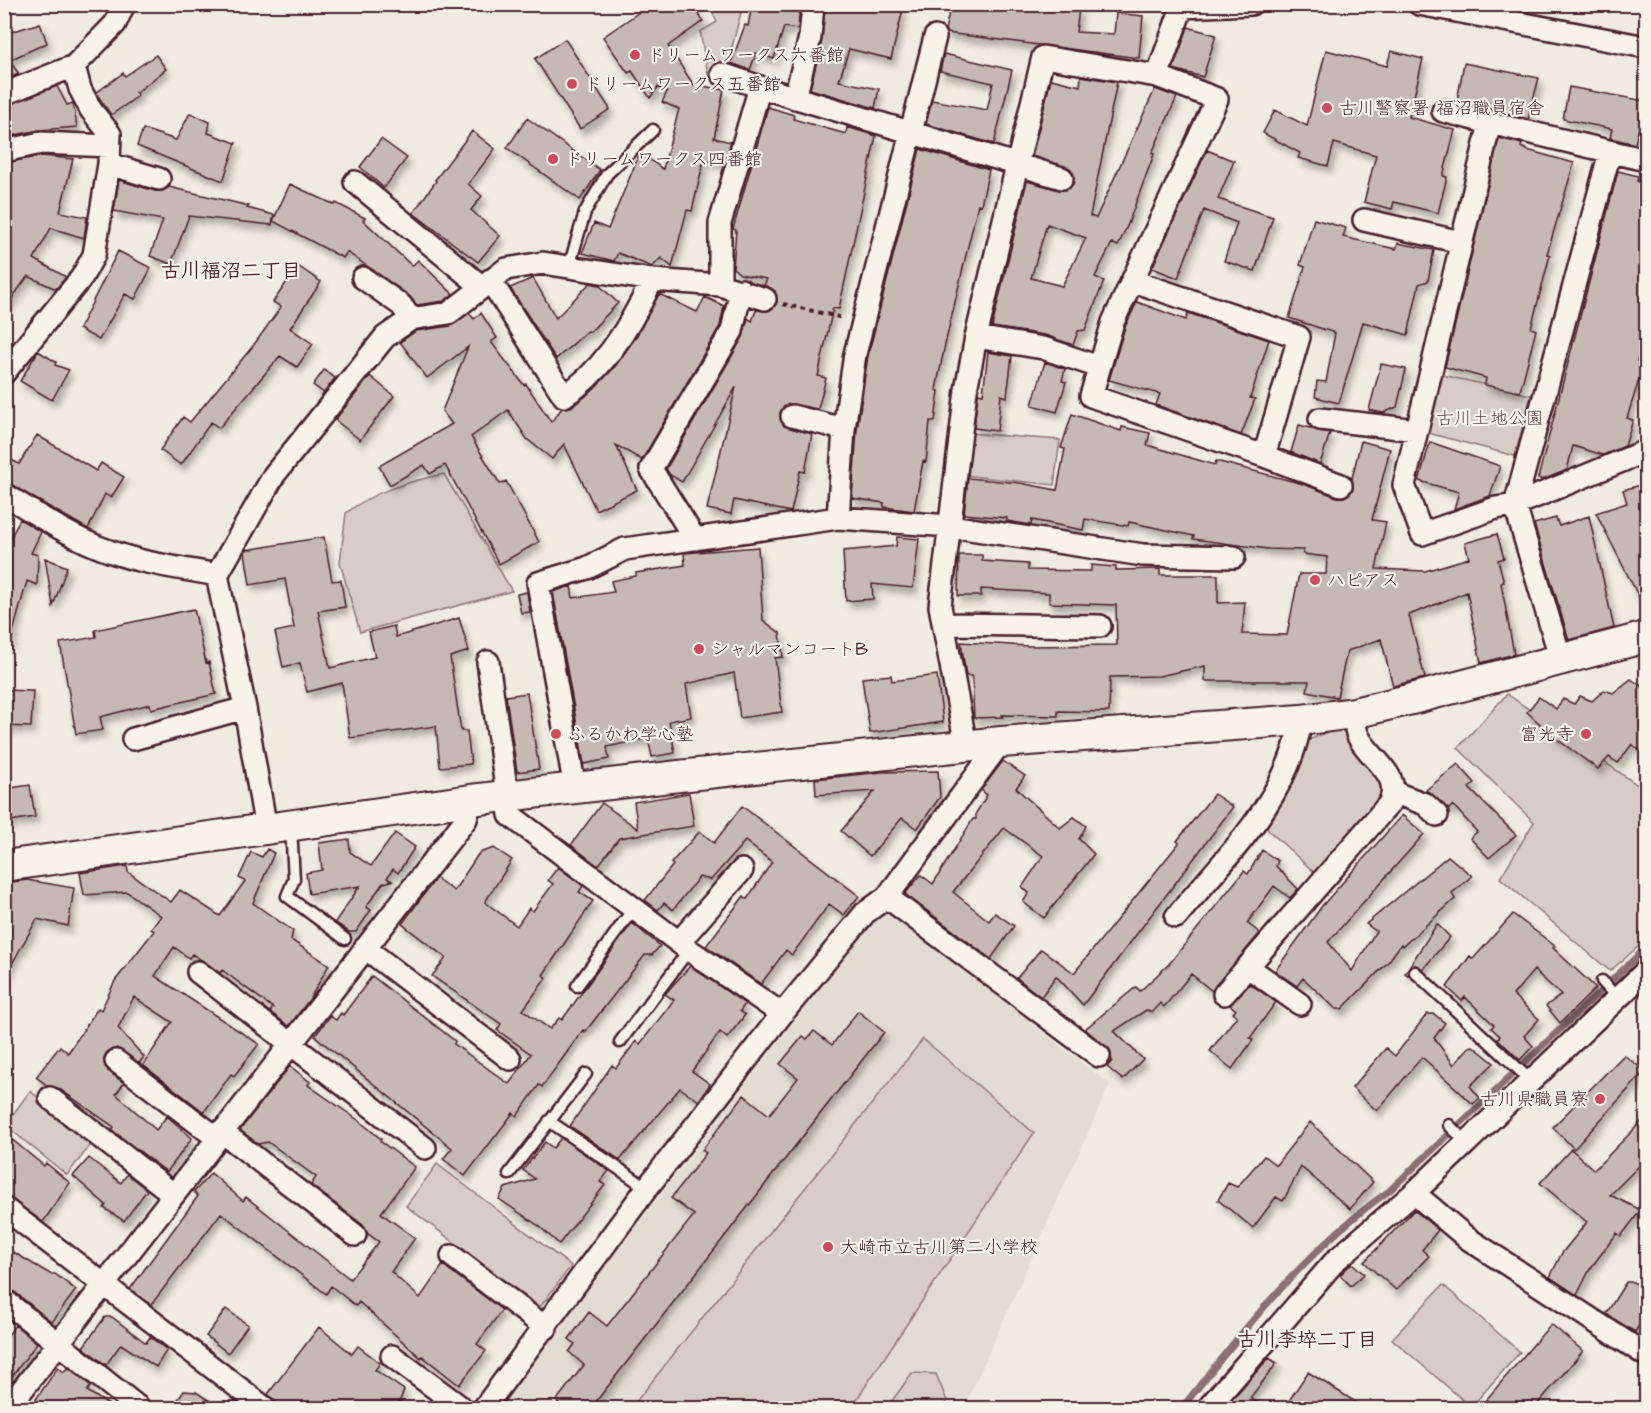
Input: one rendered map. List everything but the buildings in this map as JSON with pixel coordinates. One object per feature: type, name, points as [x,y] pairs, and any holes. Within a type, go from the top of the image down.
[{"type":"street","points":[[4,94],[74,66],[115,24],[124,4]]},
{"type":"street","points":[[1157,76],[1182,7],[1251,4]]},
{"type":"street","points":[[1419,4],[1647,47]]},
{"type":"street","points":[[795,98],[810,37],[813,6]]},
{"type":"street","points":[[838,518],[844,429],[862,322],[934,37]]},
{"type":"street","points":[[966,746],[940,606],[966,390],[976,337],[1043,57],[1157,76],[1217,99],[1113,322],[1091,396],[1341,485]]},
{"type":"street","points":[[4,373],[82,277],[94,255],[110,134],[91,110],[80,89],[74,66]]},
{"type":"street","points":[[722,74],[1062,178]]},
{"type":"street","points":[[720,285],[720,223],[760,87]]},
{"type":"street","points":[[1443,111],[1647,160]]},
{"type":"street","points":[[1490,123],[1404,485],[1422,534],[1496,508],[1515,505],[1647,452]]},
{"type":"street","points":[[4,151],[41,143],[109,155],[159,179]]},
{"type":"street","points":[[1561,660],[1515,505],[1610,152]]},
{"type":"street","points":[[355,182],[486,283],[564,396],[580,387],[634,320],[652,280]]},
{"type":"street","points":[[1364,220],[1461,242]]},
{"type":"street","points":[[279,827],[245,708],[217,575],[274,475],[385,337],[411,319],[449,313],[506,269],[543,263],[652,280],[720,285],[765,299]]},
{"type":"street","points":[[363,278],[401,304],[411,319]]},
{"type":"street","points":[[1133,281],[1299,337],[1264,456]]},
{"type":"street","points":[[694,539],[651,469],[732,331],[741,290]]},
{"type":"street","points":[[976,337],[1043,348],[1100,368]]},
{"type":"street","points":[[792,416],[844,429]]},
{"type":"street","points":[[1320,419],[1417,430]]},
{"type":"street","points":[[4,494],[70,534],[108,551],[141,561],[217,575]]},
{"type":"street","points":[[575,788],[538,584],[587,568],[625,549],[838,518],[950,526],[1143,555],[1234,557]]},
{"type":"street","points":[[944,624],[1100,626]]},
{"type":"street","points":[[4,866],[507,795],[1001,742],[1300,720],[1354,713],[1647,637]]},
{"type":"street","points":[[488,662],[510,814],[684,946],[782,1014]]},
{"type":"street","points":[[133,739],[245,708]]},
{"type":"street","points":[[1224,994],[1389,804],[1395,793],[1393,781],[1358,736],[1354,713]]},
{"type":"street","points":[[1176,917],[1258,819],[1298,741],[1300,720]]},
{"type":"street","points":[[484,1408],[546,1328],[647,1188],[782,1014],[866,914],[887,897],[1001,742]]},
{"type":"street","points":[[1395,793],[1425,804],[1437,815]]},
{"type":"street","points":[[8,1408],[466,819],[471,800]]},
{"type":"street","points":[[684,946],[742,870]]},
{"type":"street","points":[[887,897],[1098,1056]]},
{"type":"street","points":[[365,948],[510,1059]]},
{"type":"street","points":[[1248,967],[1300,1004]]},
{"type":"street","points":[[1208,1408],[1336,1260],[1414,1193],[1647,971]]},
{"type":"street","points":[[198,972],[424,1148]]},
{"type":"street","points":[[116,1061],[356,1234]]},
{"type":"street","points":[[50,1098],[173,1194]]},
{"type":"street","points":[[1414,1193],[1467,1238],[1647,1355]]},
{"type":"street","points":[[4,1208],[265,1408]]},
{"type":"street","points":[[452,1256],[546,1328]]},
{"type":"street","points":[[4,1300],[140,1408]]},
{"type":"street","points":[[392,1356],[462,1408]]},
{"type":"lane","points":[[569,267],[585,212],[607,174],[653,130]]},
{"type":"lane","points":[[279,827],[294,879],[287,896],[345,939]]},
{"type":"lane","points":[[577,986],[634,908]]},
{"type":"lane","points":[[620,1042],[684,946]]},
{"type":"lane","points":[[1415,972],[1530,1080]]},
{"type":"lane","points":[[1602,981],[1617,998]]},
{"type":"lane","points":[[509,1174],[586,1074]]},
{"type":"lane","points":[[549,1121],[647,1188]]},
{"type":"lane","points":[[1449,1125],[1466,1142]]},
{"type":"path","points":[[765,299],[862,322]]},
{"type":"shaded area","name":"大崎市立古川第二小学校","points":[[889,913],[1110,1084],[964,1408],[496,1408],[874,917]]},
{"type":"green space","points":[[709,5],[743,5],[728,62],[708,74],[700,32],[717,22]]},
{"type":"green space","name":"古川土地公園","points":[[1438,374],[1531,395],[1515,456],[1424,432]]},
{"type":"green space","points":[[967,433],[1060,440],[1054,485],[962,475]]},
{"type":"green space","points":[[444,474],[512,591],[360,632],[340,563],[346,513],[380,493]]},
{"type":"green space","points":[[1507,694],[1646,791],[1646,940],[1610,971],[1500,878],[1534,822],[1458,748]]},
{"type":"green space","points":[[1347,723],[1377,770],[1381,780],[1381,801],[1315,873],[1268,830],[1266,824],[1284,797],[1309,740]]},
{"type":"green space","points":[[923,1039],[1034,1133],[851,1408],[631,1408]]},
{"type":"green space","points":[[30,1091],[93,1142],[67,1175],[5,1125]]},
{"type":"green space","points":[[437,1164],[571,1266],[540,1307],[406,1206]]},
{"type":"green space","points":[[1443,1285],[1520,1352],[1471,1407],[1392,1339]]},
{"type":"green space","points":[[912,1373],[936,1374],[947,1401],[945,1408],[887,1408]]},
{"type":"waterway","points":[[1182,1408],[1252,1321],[1304,1264],[1360,1213],[1389,1191],[1646,948]]},
{"type":"place","name":"ドリームワークス六番館","points":[[635,55]]},
{"type":"place","name":"ドリームワークス五番館","points":[[572,84]]},
{"type":"place","name":"古川警察署 福沼職員宿舎","points":[[1327,108]]},
{"type":"place","name":"ドリームワークス四番館","points":[[553,159]]},
{"type":"place","name":"ハピアス","points":[[1315,580]]},
{"type":"place","name":"シャルマンコートB","points":[[699,649]]},
{"type":"place","name":"ふるかわ学心塾","points":[[556,734]]},
{"type":"place","name":"富光寺","points":[[1586,734]]},
{"type":"place","name":"古川県職員寮","points":[[1600,1099]]},
{"type":"place","name":"大崎市立古川第二小学校","points":[[828,1247]]},
{"type":"district","name":"古川福沼二丁目","points":[[231,271]]},
{"type":"district","name":"古川李埣二丁目","points":[[1307,1340]]}]
